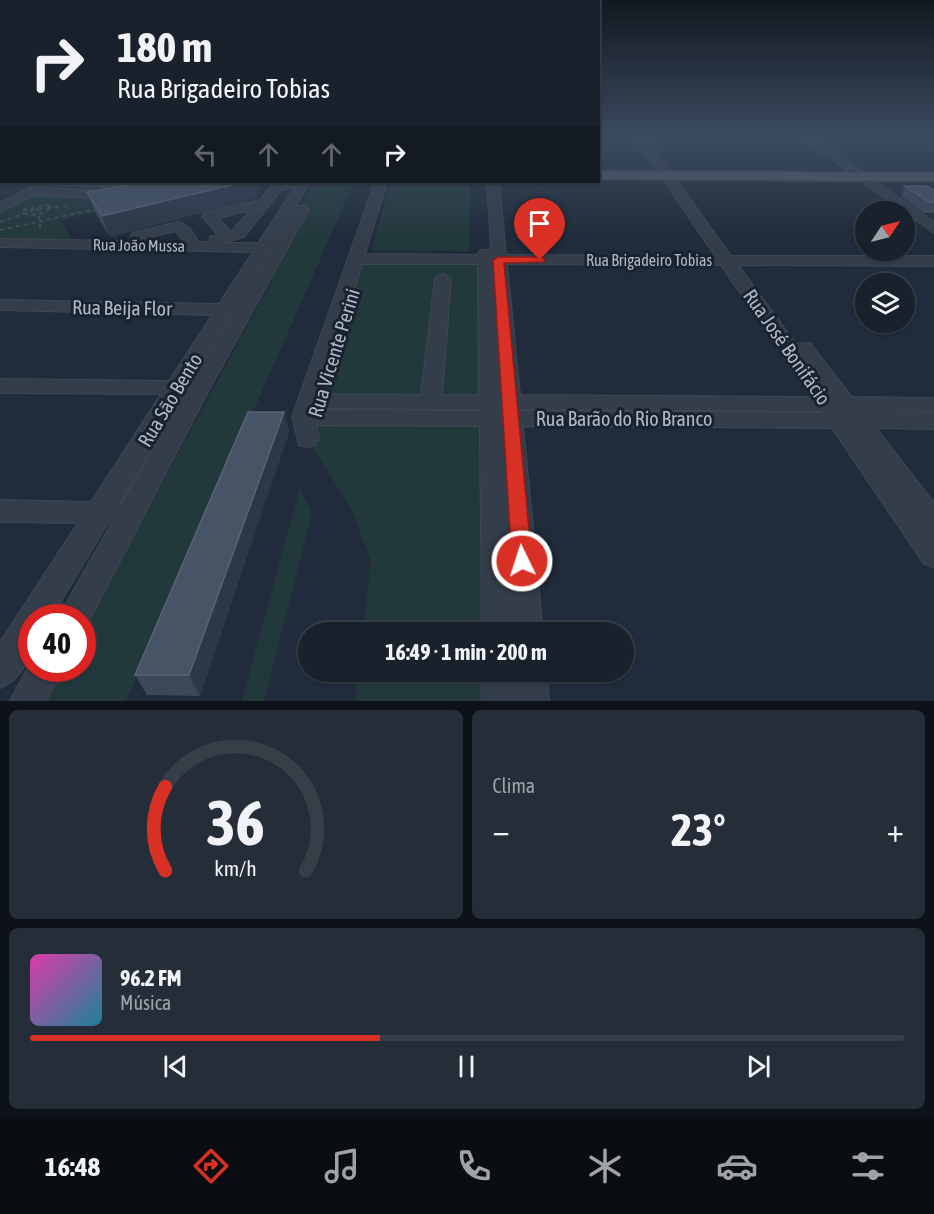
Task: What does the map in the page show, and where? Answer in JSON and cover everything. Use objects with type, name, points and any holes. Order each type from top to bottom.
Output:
[{"type":"main road","points":[[600,174],[934,175]]},
{"type":"street","name":"Rua José Bonifácio","points":[[669,172],[843,412],[934,523]]},
{"type":"street","points":[[847,172],[919,223],[934,239]]},
{"type":"street","points":[[848,172],[883,201]]},
{"type":"street","points":[[0,208],[46,183]]},
{"type":"street","points":[[264,203],[209,216],[223,232],[239,234],[277,188],[295,183]]},
{"type":"street","name":"Rua São Bento","points":[[43,604],[102,512],[188,388],[270,248],[303,183]]},
{"type":"street","name":"Rua São Bento","points":[[270,248],[317,183]]},
{"type":"street","name":"Rua Vicente Perini","points":[[311,409],[381,183]]},
{"type":"street","name":"Rua Vicente Perini","points":[[360,256],[388,183]]},
{"type":"street","points":[[33,190],[130,196]]},
{"type":"street","points":[[489,191],[512,620]]},
{"type":"street","points":[[105,245],[122,238],[178,226],[190,240],[211,241],[223,232]]},
{"type":"street","name":"Rua João Mussa","points":[[0,243],[270,248]]},
{"type":"street","name":"Rua Brigadeiro Tobias","points":[[360,256],[934,255]]},
{"type":"street","name":"Rua Brigadeiro Tobias","points":[[730,257],[934,261]]},
{"type":"street","points":[[431,402],[443,278]]},
{"type":"street","name":"Rua Beija Flor","points":[[0,305],[235,310]]},
{"type":"street","points":[[0,386],[188,388]]},
{"type":"street","name":"Rua São Bento","points":[[82,604],[132,514],[188,388]]},
{"type":"street","name":"Rua Barão do Rio Branco","points":[[311,409],[431,402],[500,410]]},
{"type":"street","name":"Rua Barão do Rio Branco","points":[[311,409],[843,412],[934,405]]},
{"type":"street","name":"Rua José Bonifácio","points":[[843,412],[934,555]]},
{"type":"street","name":"Rua Barão do Rio Branco","points":[[843,412],[934,421]]},
{"type":"street","points":[[0,512],[132,514]]},
{"type":"street","points":[[0,671],[18,643]]},
{"type":"street","points":[[27,701],[38,682]]},
{"type":"street","points":[[498,682],[499,701]]},
{"type":"street","points":[[531,682],[532,701]]},
{"type":"path","points":[[33,190],[43,240],[39,243]]},
{"type":"path","points":[[24,214],[22,213],[26,209],[47,205],[72,193]]},
{"type":"path","points":[[0,222],[24,214],[38,215],[52,207],[47,205]]},
{"type":"path","points":[[0,230],[105,207]]},
{"type":"green space","points":[[313,183],[354,183],[126,701],[44,701],[54,682],[96,682],[96,606],[271,282],[288,226]]},
{"type":"green space","points":[[391,183],[470,183],[469,251],[371,250]]},
{"type":"green space","points":[[34,193],[138,200],[61,221],[72,240],[0,239],[0,212]]},
{"type":"green space","points":[[363,259],[485,260],[490,402],[319,401]]},
{"type":"green space","points":[[314,418],[491,418],[491,622],[364,622],[371,561],[351,508],[307,439]]},
{"type":"green space","points":[[300,488],[312,513],[264,701],[242,701]]},
{"type":"green space","points":[[357,682],[491,682],[491,701],[355,701]]},
{"type":"building","points":[[138,183],[240,183],[102,216],[87,192]]},
{"type":"building","points":[[905,186],[927,186],[934,191],[934,202],[929,202]]},
{"type":"building","points":[[248,412],[284,412],[189,675],[135,675]]},
{"type":"route","points":[[522,561],[498,260],[540,260]]}]
